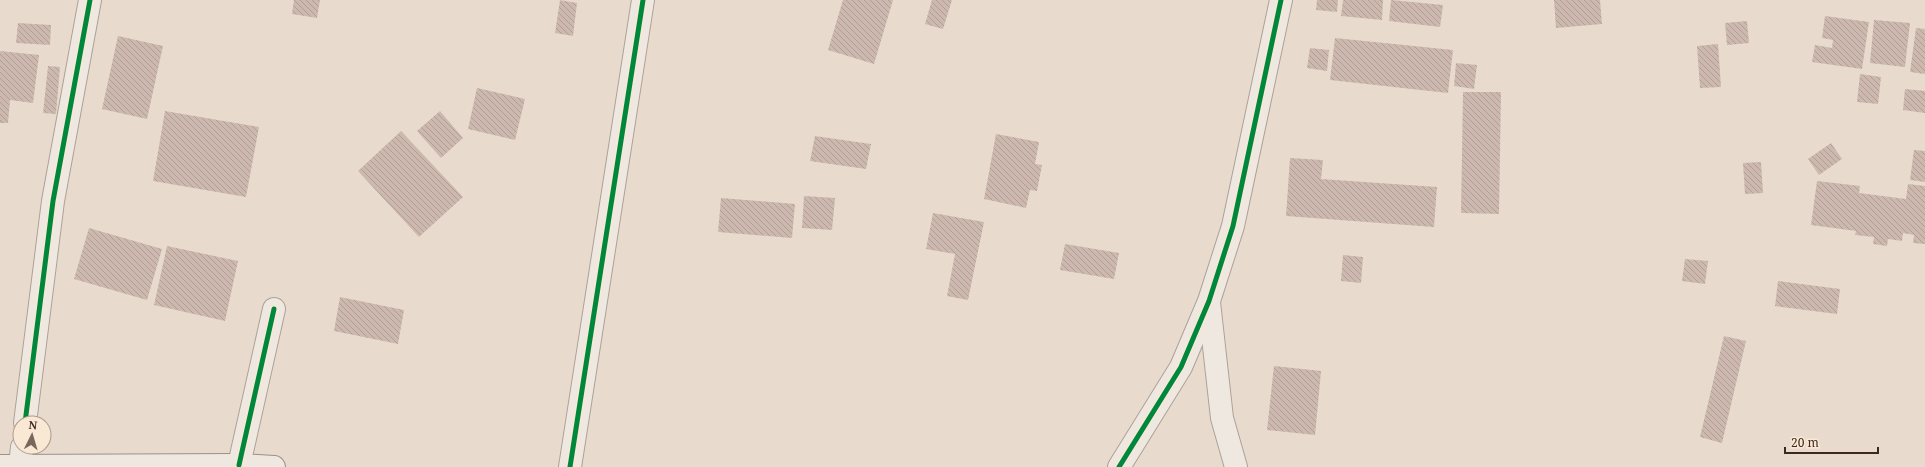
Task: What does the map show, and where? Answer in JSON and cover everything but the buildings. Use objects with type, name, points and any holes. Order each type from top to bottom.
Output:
[{"type":"street","points":[[26,415],[53,201],[90,0]]},
{"type":"street","points":[[570,467],[643,0]]},
{"type":"street","points":[[1119,467],[1181,367],[1209,301],[1233,226],[1281,0]]},
{"type":"street","points":[[1209,301],[1222,418],[1236,467]]},
{"type":"street","points":[[239,465],[274,309]]},
{"type":"street","points":[[14,460],[274,467]]},
{"type":"cycle path","points":[[26,415],[53,201],[90,0]]},
{"type":"cycle path","points":[[570,467],[643,0]]},
{"type":"cycle path","points":[[1119,467],[1181,367],[1209,301],[1233,226],[1281,0]]},
{"type":"cycle path","points":[[239,465],[274,309]]}]
